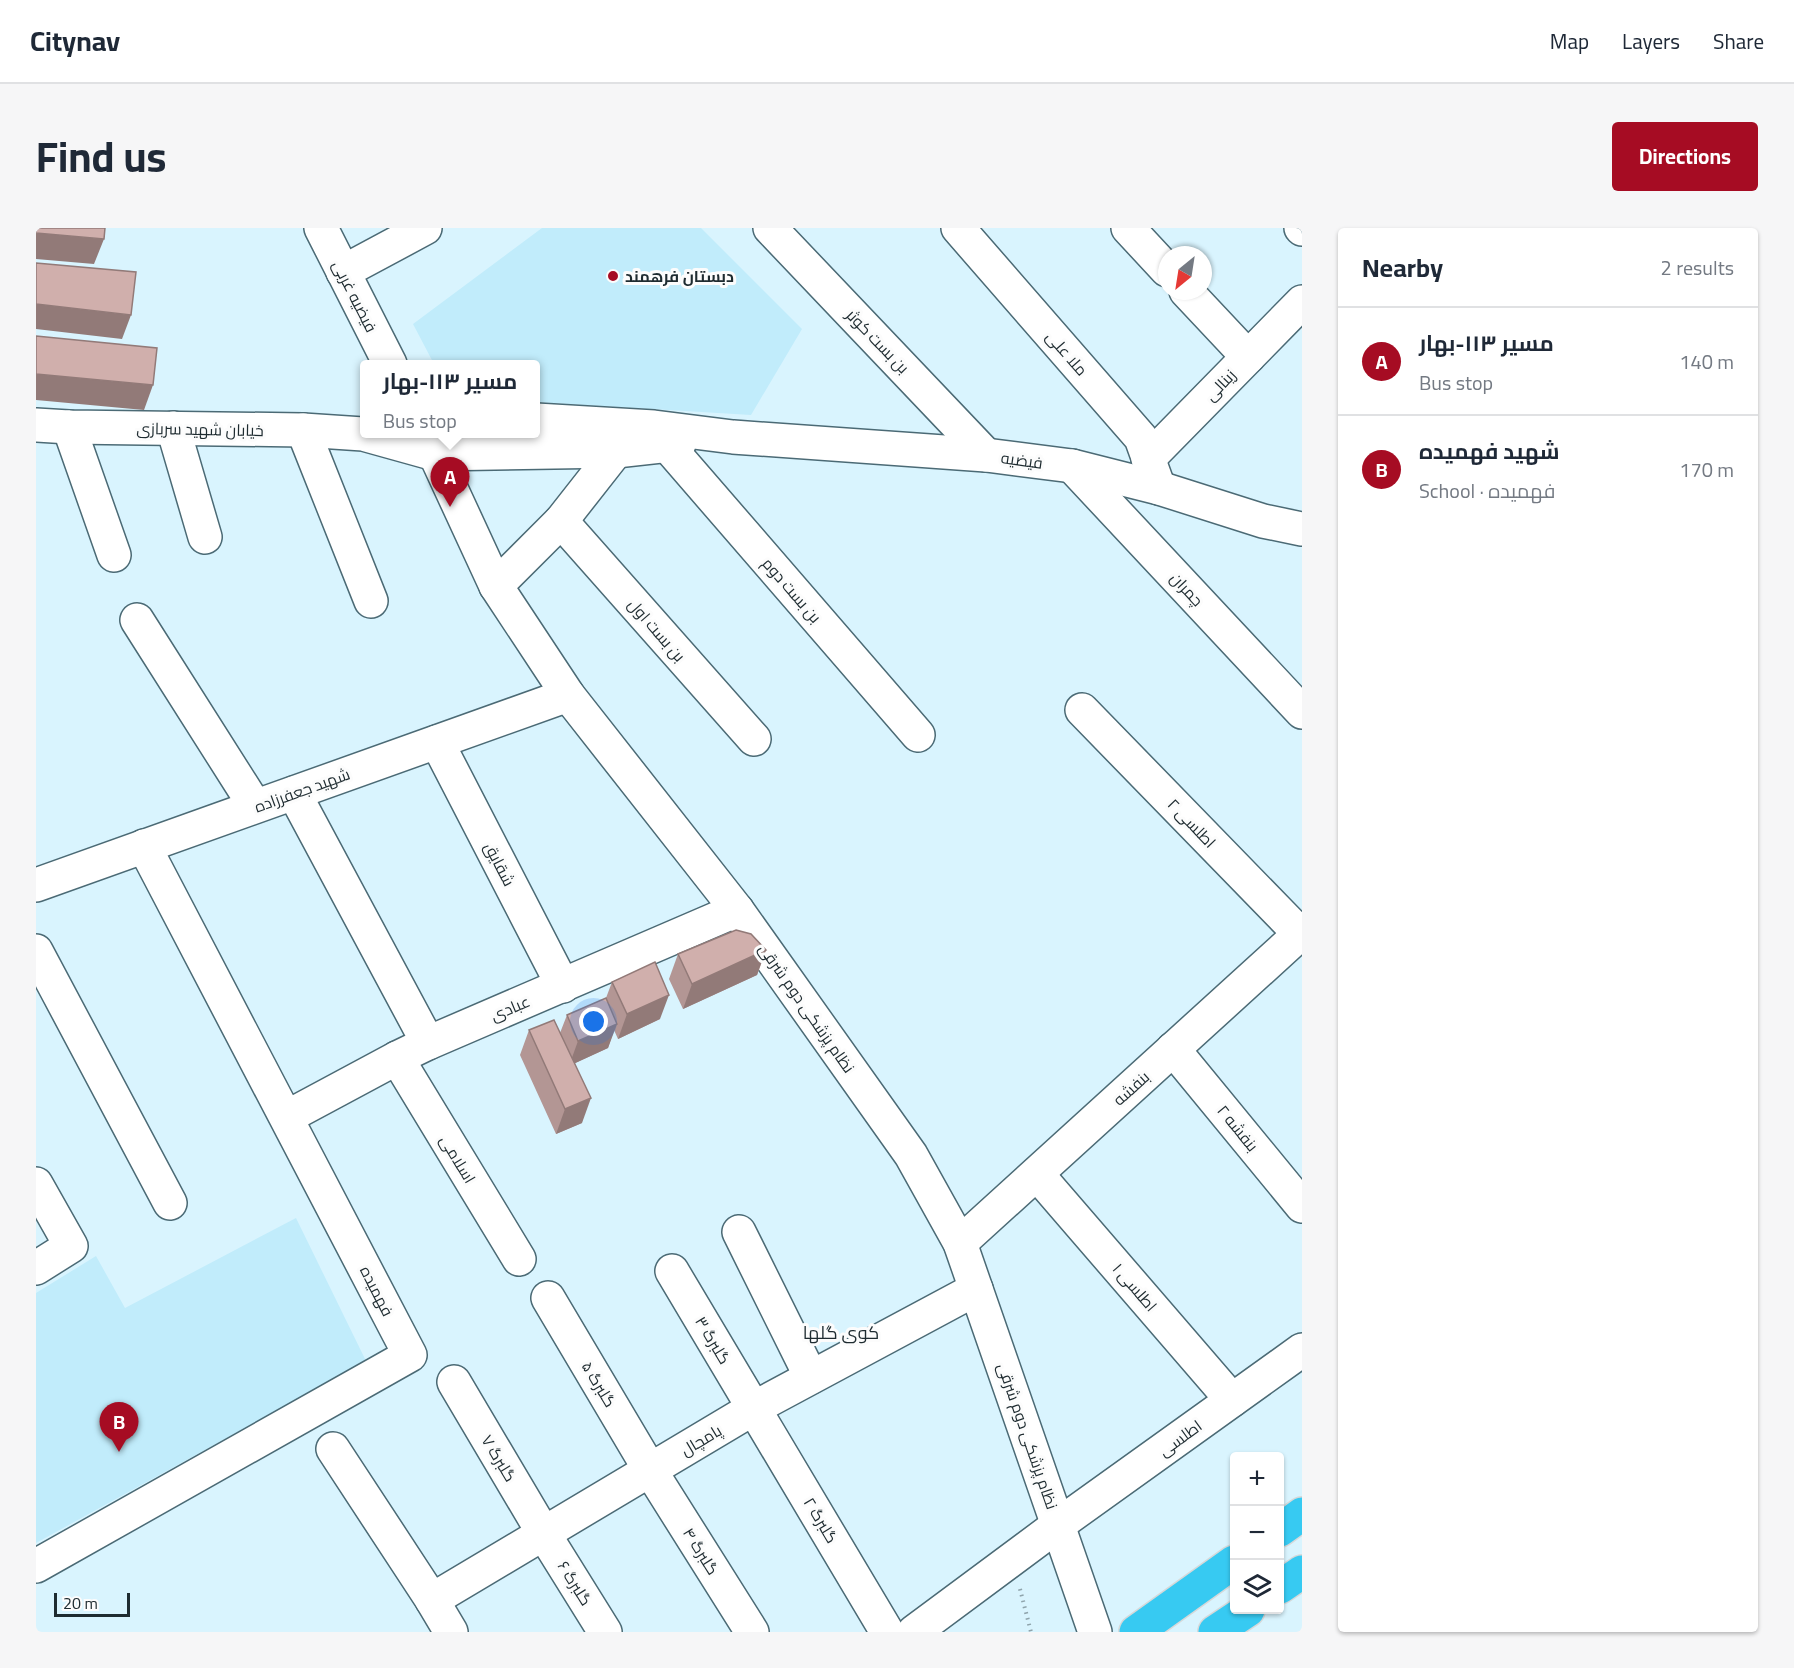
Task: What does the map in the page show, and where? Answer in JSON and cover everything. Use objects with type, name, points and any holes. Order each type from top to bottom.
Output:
[{"type":"highway","points":[[1284,1527],[1302,1514]]},
{"type":"highway","points":[[1136,1632],[1230,1565]]},
{"type":"highway","points":[[1284,1584],[1302,1572]]},
{"type":"highway","points":[[1215,1632],[1242,1614]]},
{"type":"street","name":"فیضیه غربی","points":[[321,228],[388,360]]},
{"type":"street","name":"بن بست کوثر","points":[[770,228],[986,455]]},
{"type":"street","name":"ملا علی","points":[[958,228],[1140,438],[1153,474]]},
{"type":"street","points":[[1128,228],[1158,260]]},
{"type":"street","points":[[343,272],[411,231]]},
{"type":"street","points":[[1194,300],[1248,357]]},
{"type":"street","name":"زینالی","points":[[1153,474],[1248,357],[1299,312]]},
{"type":"street","name":"فیضیه","points":[[540,420],[654,427],[733,437],[986,455],[1153,474],[1263,521],[1302,529]]},
{"type":"street","name":"خیابان شهید سربازی","points":[[36,425],[303,430],[360,434]]},
{"type":"street","points":[[69,427],[114,555]]},
{"type":"street","points":[[173,428],[205,537]]},
{"type":"street","points":[[303,430],[371,601]]},
{"type":"street","name":"فیضیه","points":[[390,438],[430,444],[616,451],[733,437]]},
{"type":"street","name":"نظام پزشکی دوم شرقی","points":[[430,444],[496,586],[568,695],[737,910],[911,1155],[960,1243],[1095,1632]]},
{"type":"street","name":"بن بست دوم","points":[[667,445],[918,735]]},
{"type":"street","points":[[496,586],[561,521],[616,451]]},
{"type":"street","name":"چمران","points":[[1072,466],[1302,712]]},
{"type":"street","name":"بن بست اول","points":[[561,521],[753,739]]},
{"type":"street","points":[[137,620],[255,806]]},
{"type":"street","name":"شهید جعفرزاده","points":[[36,885],[568,695]]},
{"type":"street","name":"اطلسی ۲","points":[[1082,710],[1301,934]]},
{"type":"street","name":"شقایق","points":[[437,742],[562,986]]},
{"type":"street","points":[[294,793],[428,1043]]},
{"type":"street","name":"فهمیده","points":[[36,1566],[410,1356],[144,846]]},
{"type":"street","name":"عبادی","points":[[287,1117],[428,1043],[737,910]]},
{"type":"street","name":"بنفشه","points":[[960,1243],[1301,934]]},
{"type":"street","points":[[36,951],[170,1203]]},
{"type":"street","name":"بنفشه ۲","points":[[1173,1049],[1302,1206]]},
{"type":"street","name":"اسلامی","points":[[397,1058],[519,1259]]},
{"type":"street","name":"اطلسی ۱","points":[[1037,1174],[1232,1400]]},
{"type":"street","points":[[36,1184],[71,1246],[36,1268]]},
{"type":"street","points":[[740,1232],[811,1377]]},
{"type":"street","name":"گلبرگ ۳","points":[[672,1271],[754,1408]]},
{"type":"street","name":"پامچال","points":[[432,1600],[754,1408],[976,1288]]},
{"type":"street","name":"گلبرگ ۵","points":[[548,1298],[650,1470]]},
{"type":"street","name":"اطلسی","points":[[914,1632],[1058,1525],[1302,1350]]},
{"type":"street","name":"گلبرگ ۷","points":[[454,1382],[544,1534]]},
{"type":"street","name":"گلبرگ ۲","points":[[754,1408],[887,1632]]},
{"type":"street","points":[[333,1449],[451,1632]]},
{"type":"street","name":"گلبرگ ۴","points":[[650,1470],[752,1632]]},
{"type":"street","name":"گلبرگ ۶","points":[[544,1534],[605,1632]]},
{"type":"path","points":[[994,1573],[1019,1584],[1031,1632]]},
{"type":"shaded area","name":"دبستان فرهمند","points":[[542,228],[701,228],[802,329],[751,415],[540,402],[540,360],[432,360],[413,324]]},
{"type":"shaded area","points":[[296,1218],[366,1361],[36,1543],[36,1293],[96,1256],[125,1308]]},
{"type":"building","points":[[36,228],[105,228],[104,239],[36,233]]},
{"type":"building","points":[[36,263],[136,272],[131,315],[36,304]]},
{"type":"building","points":[[36,336],[157,348],[153,385],[36,374]]},
{"type":"building","points":[[736,930],[751,934],[766,950],[692,984],[678,954]]},
{"type":"building","points":[[655,962],[669,995],[627,1014],[612,982]]},
{"type":"building","points":[[606,998],[617,1024],[578,1041],[567,1015]]},
{"type":"building","points":[[554,1020],[591,1098],[565,1109],[529,1030]]},
{"type":"place","name":"دبستان فرهمند","points":[[613,276]]},
{"type":"place","name":"مسیر ۱۱۳-بهار","points":[[450,507]]},
{"type":"place","name":"شهید فهمیده","points":[[119,1452]]},
{"type":"district","name":"کوی گلها","points":[[841,1332]]}]
